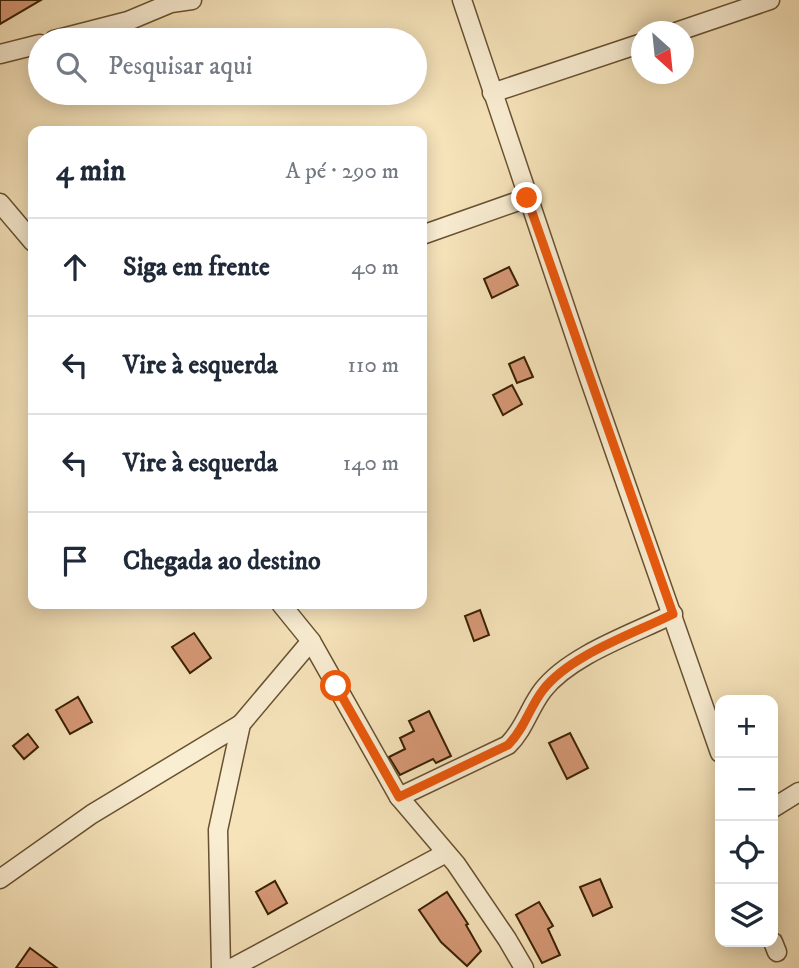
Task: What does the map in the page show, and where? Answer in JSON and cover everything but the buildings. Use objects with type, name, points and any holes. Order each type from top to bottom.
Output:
[{"type":"street","points":[[101,28],[128,21],[171,4],[192,0]]},
{"type":"street","points":[[462,0],[527,198],[715,738]]},
{"type":"street","points":[[694,26],[770,0]]},
{"type":"street","points":[[0,54],[28,47]]},
{"type":"street","points":[[492,93],[631,47]]},
{"type":"street","points":[[427,233],[527,198]]},
{"type":"street","points":[[0,203],[28,236]]},
{"type":"street","points":[[285,609],[311,640],[399,797],[446,853],[507,939],[524,968]]},
{"type":"street","points":[[399,797],[508,745],[520,732],[542,691],[572,664],[673,614]]},
{"type":"street","points":[[0,879],[92,814],[242,724],[311,640]]},
{"type":"street","points":[[221,968],[218,830],[242,724]]},
{"type":"street","points":[[778,805],[799,792]]},
{"type":"street","points":[[232,968],[446,853]]},
{"type":"route","points":[[336,686],[399,797],[508,745],[520,732],[542,691],[572,664],[673,614],[527,198]]}]
